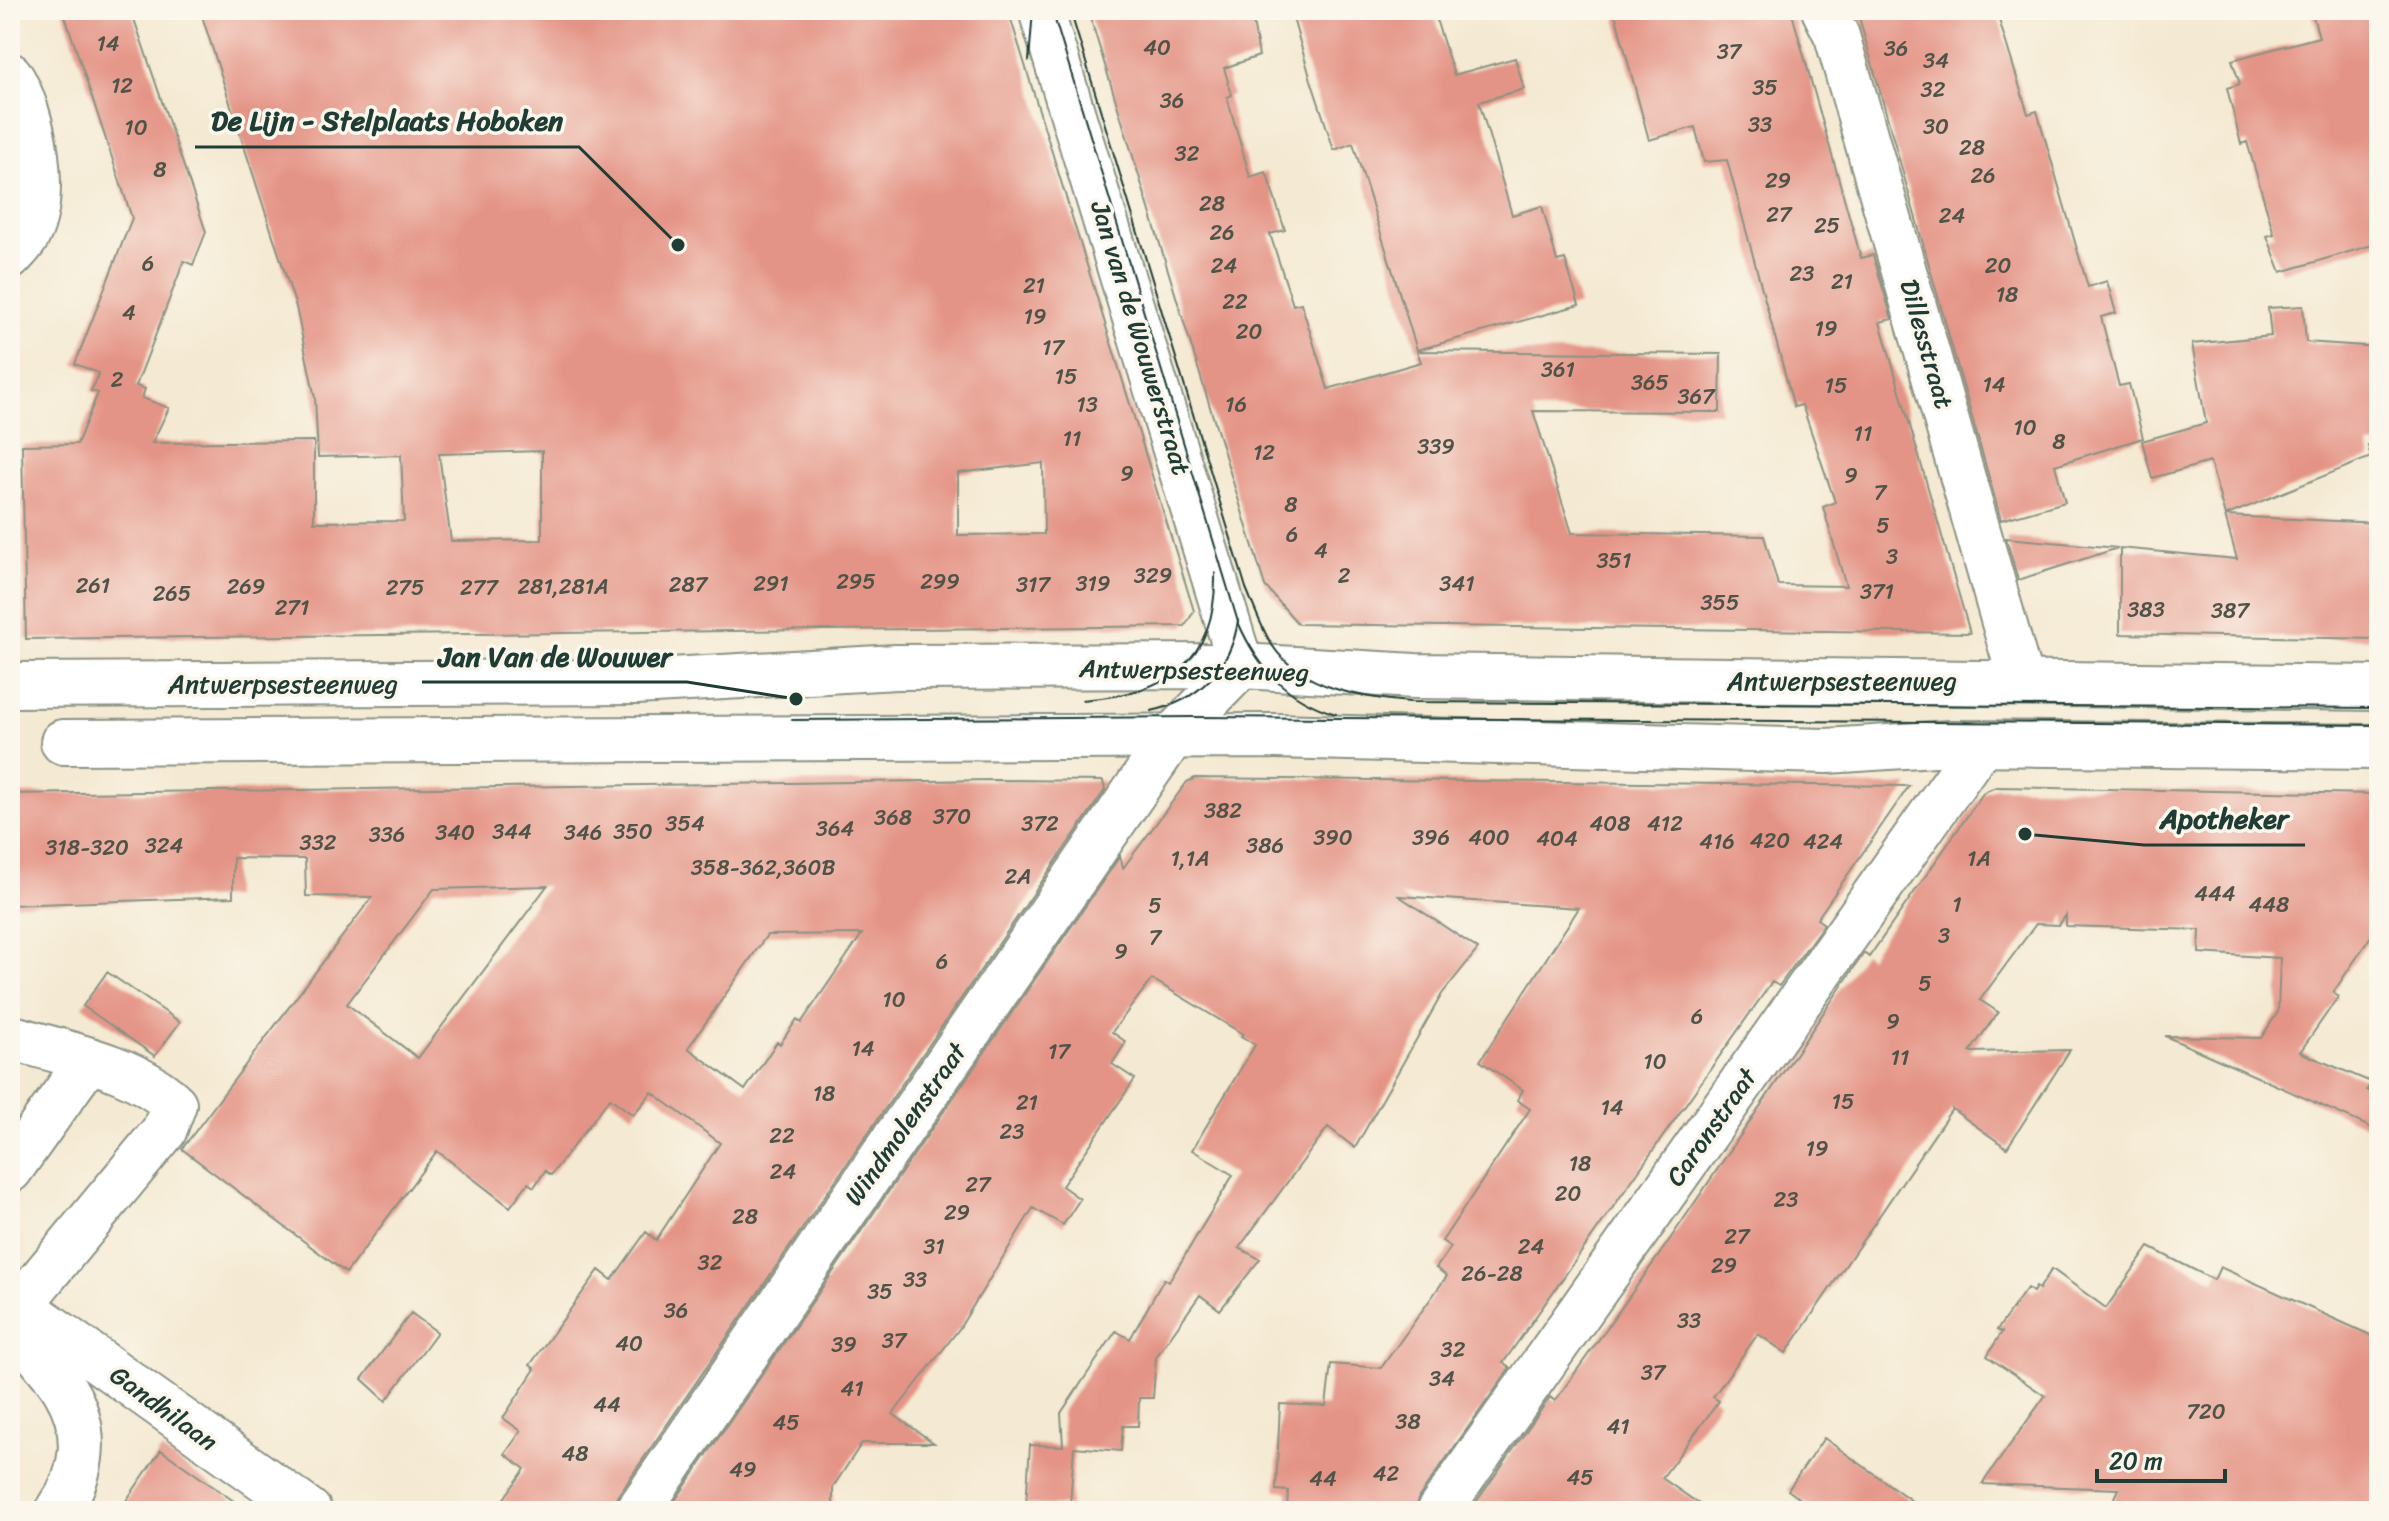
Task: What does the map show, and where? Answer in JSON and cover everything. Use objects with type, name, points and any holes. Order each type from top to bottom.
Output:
[{"type":"street","name":"Jan van de Wouwerstraat","points":[[1041,10],[1241,666]]},
{"type":"street","name":"Dillesstraat","points":[[1824,10],[1837,36],[2021,682]]},
{"type":"street","points":[[10,75],[35,146],[38,175],[36,203],[27,236],[10,257]]},
{"type":"street","name":"Antwerpsesteenweg","points":[[10,685],[636,682],[896,667],[1241,666],[1415,676],[2379,688]]},
{"type":"street","name":"Windmolenstraat","points":[[638,1511],[1172,737],[1241,666]]},
{"type":"street","points":[[63,742],[1275,736],[1827,751],[1982,743],[2379,747]]},
{"type":"street","name":"Caronstraat","points":[[1439,1511],[1982,743]]},
{"type":"street","points":[[10,1037],[88,1061],[157,1088],[174,1104],[164,1131],[15,1305]]},
{"type":"street","points":[[10,1170],[88,1061]]},
{"type":"street","name":"Gandhilaan","points":[[15,1305],[19,1327],[65,1390],[82,1434],[80,1466],[70,1494],[58,1511]]},
{"type":"street","name":"Gandhilaan","points":[[15,1305],[309,1511]]},
{"type":"building","points":[[63,10],[131,10],[206,232],[193,265],[184,261],[136,386],[145,389],[142,398],[169,408],[152,443],[314,441],[314,522],[404,521],[401,455],[318,457],[315,398],[296,307],[200,10],[1008,10],[1194,611],[1185,626],[26,639],[22,445],[77,444],[98,393],[91,391],[99,373],[75,364],[132,218]],"holes":[[[542,451],[542,540],[451,541],[439,454]],[[1043,463],[1044,534],[958,535],[958,473]]]},
{"type":"building","points":[[1088,10],[1251,10],[1259,56],[1224,68],[1232,95],[1227,97],[1250,177],[1266,172],[1285,230],[1270,234],[1293,305],[1301,303],[1328,389],[1421,362],[1417,351],[1721,354],[1720,412],[1533,411],[1572,533],[1764,536],[1778,585],[1846,586],[1823,507],[1835,502],[1802,405],[1794,407],[1727,160],[1704,162],[1695,127],[1649,140],[1614,10],[1791,10],[1861,258],[1873,255],[1892,319],[1880,322],[1970,633],[1298,624],[1265,586]]},
{"type":"building","points":[[1310,10],[1433,10],[1454,75],[1515,58],[1524,89],[1479,102],[1512,215],[1542,206],[1557,261],[1565,259],[1579,305],[1417,350],[1353,143],[1334,150],[1311,80],[1292,15]]},
{"type":"building","points":[[1857,10],[1996,10],[2028,114],[2037,111],[2088,287],[2107,281],[2116,313],[2101,317],[2119,386],[2129,384],[2143,438],[2055,465],[2065,502],[2001,520]]},
{"type":"building","points":[[2311,10],[2379,10],[2379,243],[2281,272],[2267,236],[2274,234],[2247,142],[2241,144],[2227,88],[2240,84],[2232,60],[2319,37]]},
{"type":"building","points":[[2303,306],[2306,342],[2379,347],[2379,445],[2368,446],[2371,457],[2225,516],[2210,462],[2152,478],[2142,441],[2206,423],[2192,344],[2271,336],[2268,308]]},
{"type":"building","points":[[2225,516],[2379,523],[2379,639],[2120,634],[2120,548],[2237,559]]},
{"type":"building","points":[[2006,538],[2118,548],[2018,580]]},
{"type":"building","points":[[1195,778],[1909,786],[1817,919],[1824,924],[1779,986],[1772,982],[1503,1363],[1510,1368],[1419,1497],[1414,1511],[1287,1511],[1288,1491],[1276,1490],[1280,1404],[1326,1406],[1331,1364],[1381,1368],[1447,1276],[1436,1268],[1451,1247],[1442,1241],[1530,1109],[1517,1100],[1523,1090],[1480,1061],[1579,908],[1399,896],[1478,949],[1442,994],[1355,1148],[1328,1127],[1239,1248],[1260,1259],[1220,1310],[1200,1295],[1156,1357],[1153,1398],[1139,1398],[1138,1426],[1123,1426],[1121,1451],[1074,1447],[1070,1506],[1026,1505],[1030,1445],[1063,1446],[1061,1413],[1116,1331],[1130,1339],[1164,1279],[1169,1282],[1233,1175],[1192,1150],[1255,1045],[1241,1036],[1243,1034],[1152,979],[1112,1032],[1126,1042],[1112,1064],[1135,1079],[1062,1186],[1080,1199],[1063,1225],[1033,1208],[959,1329],[893,1414],[934,1443],[862,1443],[833,1487],[833,1505],[821,1505],[817,1511],[668,1511],[1120,856],[1123,868],[1187,782]]},
{"type":"building","points":[[994,780],[1103,781],[1105,790],[617,1497],[613,1511],[495,1511],[525,1469],[505,1454],[521,1431],[503,1418],[535,1369],[530,1365],[599,1270],[612,1280],[646,1232],[656,1240],[720,1143],[652,1092],[633,1115],[610,1098],[551,1175],[545,1171],[534,1187],[528,1183],[510,1207],[437,1151],[346,1273],[182,1149],[372,897],[306,896],[305,859],[233,858],[233,897],[10,905],[10,794]],"holes":[[[547,886],[418,1058],[347,1004],[434,889]],[[862,934],[801,1023],[797,1019],[780,1044],[777,1042],[745,1090],[688,1048],[767,935]]]},
{"type":"building","points":[[1996,787],[2379,794],[2379,924],[2333,993],[2338,997],[2300,1052],[2371,1082],[2367,1090],[2379,1095],[2379,1131],[2165,1036],[2261,1038],[2278,1012],[2280,958],[2199,953],[2200,930],[2066,926],[2066,915],[2059,925],[2036,924],[1980,1000],[1998,1012],[1970,1052],[2070,1050],[2007,1148],[1952,1109],[1786,1353],[1758,1334],[1713,1397],[1719,1401],[1662,1478],[1709,1511],[1470,1511],[1550,1397],[1555,1401],[1666,1245],[1864,953],[1869,957],[1984,792]]},
{"type":"building","points":[[107,972],[180,1022],[155,1056],[83,1006]]},
{"type":"building","points":[[2149,1247],[2214,1280],[2220,1267],[2379,1339],[2379,1511],[2109,1511],[2119,1489],[1982,1484],[2045,1396],[1987,1356],[2002,1332],[1997,1330],[2027,1288],[2033,1292],[2036,1287],[2039,1289],[2052,1269],[2106,1308]]},
{"type":"building","points":[[411,1313],[437,1332],[386,1401],[362,1379]]},
{"type":"building","points":[[1824,1438],[1926,1511],[1816,1511],[1788,1490]]},
{"type":"building","points":[[161,1450],[248,1511],[119,1511]]},
{"type":"tram line","points":[[1029,61],[1033,10]]},
{"type":"tram line","points":[[1052,10],[1238,622],[1255,654],[1276,680],[1302,700],[1336,714]]},
{"type":"tram line","points":[[1070,10],[1246,588],[1272,645],[1299,672],[1354,694],[1411,702],[2379,708]]},
{"type":"tram line","points":[[1082,700],[1138,690],[1162,681],[1181,668],[1196,651],[1207,630],[1215,573]]},
{"type":"tram line","points":[[1151,711],[1183,700],[1210,680],[1228,653],[1238,620]]},
{"type":"tram line","points":[[792,720],[1191,717],[2379,725]]},
{"type":"place","name":"De Lijn - Stelplaats Hoboken","points":[[678,245]]},
{"type":"place","name":"Jan Van de Wouwer","points":[[796,699]]},
{"type":"place","name":"Apotheker","points":[[2025,834]]}]
